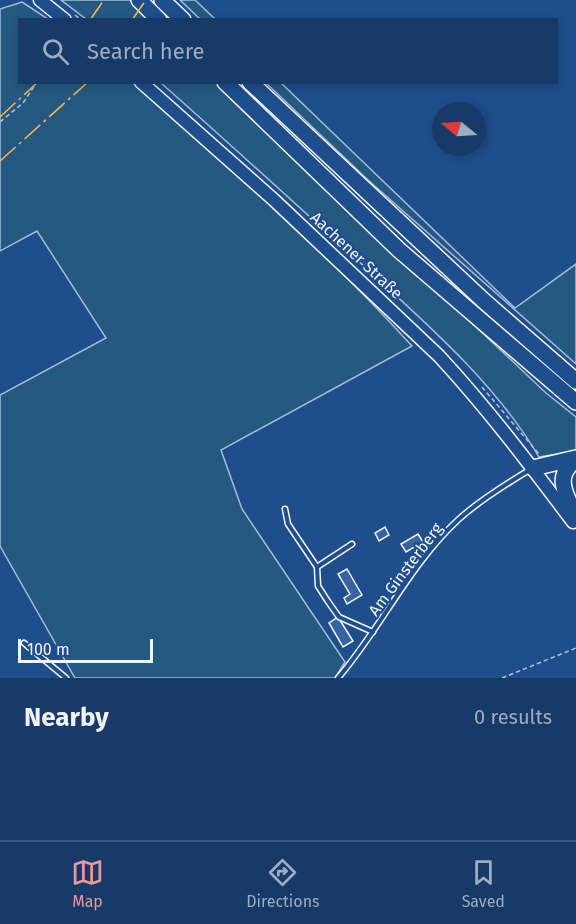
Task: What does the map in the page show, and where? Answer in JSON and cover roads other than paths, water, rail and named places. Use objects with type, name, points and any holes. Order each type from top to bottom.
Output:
[{"type":"highway","points":[[139,0],[157,18]]},
{"type":"highway","points":[[162,0],[181,18]]},
{"type":"highway","points":[[227,84],[399,250],[576,402]]},
{"type":"highway","points":[[252,84],[484,301],[576,381]]},
{"type":"highway","points":[[533,468],[576,459]]},
{"type":"highway","points":[[576,459],[567,467],[562,482],[576,519]]},
{"type":"main road","points":[[40,0],[62,18]]},
{"type":"main road","name":"Aachener Straße","points":[[143,84],[274,200],[439,356],[533,468],[576,526]]},
{"type":"lane","name":"Am Ginsterberg","points":[[338,678],[416,570],[458,520],[533,468]]},
{"type":"lane","points":[[285,509],[288,524],[317,567],[318,586],[339,617],[373,632]]},
{"type":"lane","points":[[317,567],[352,544]]},
{"type":"lane","points":[[24,643],[66,678]]}]
